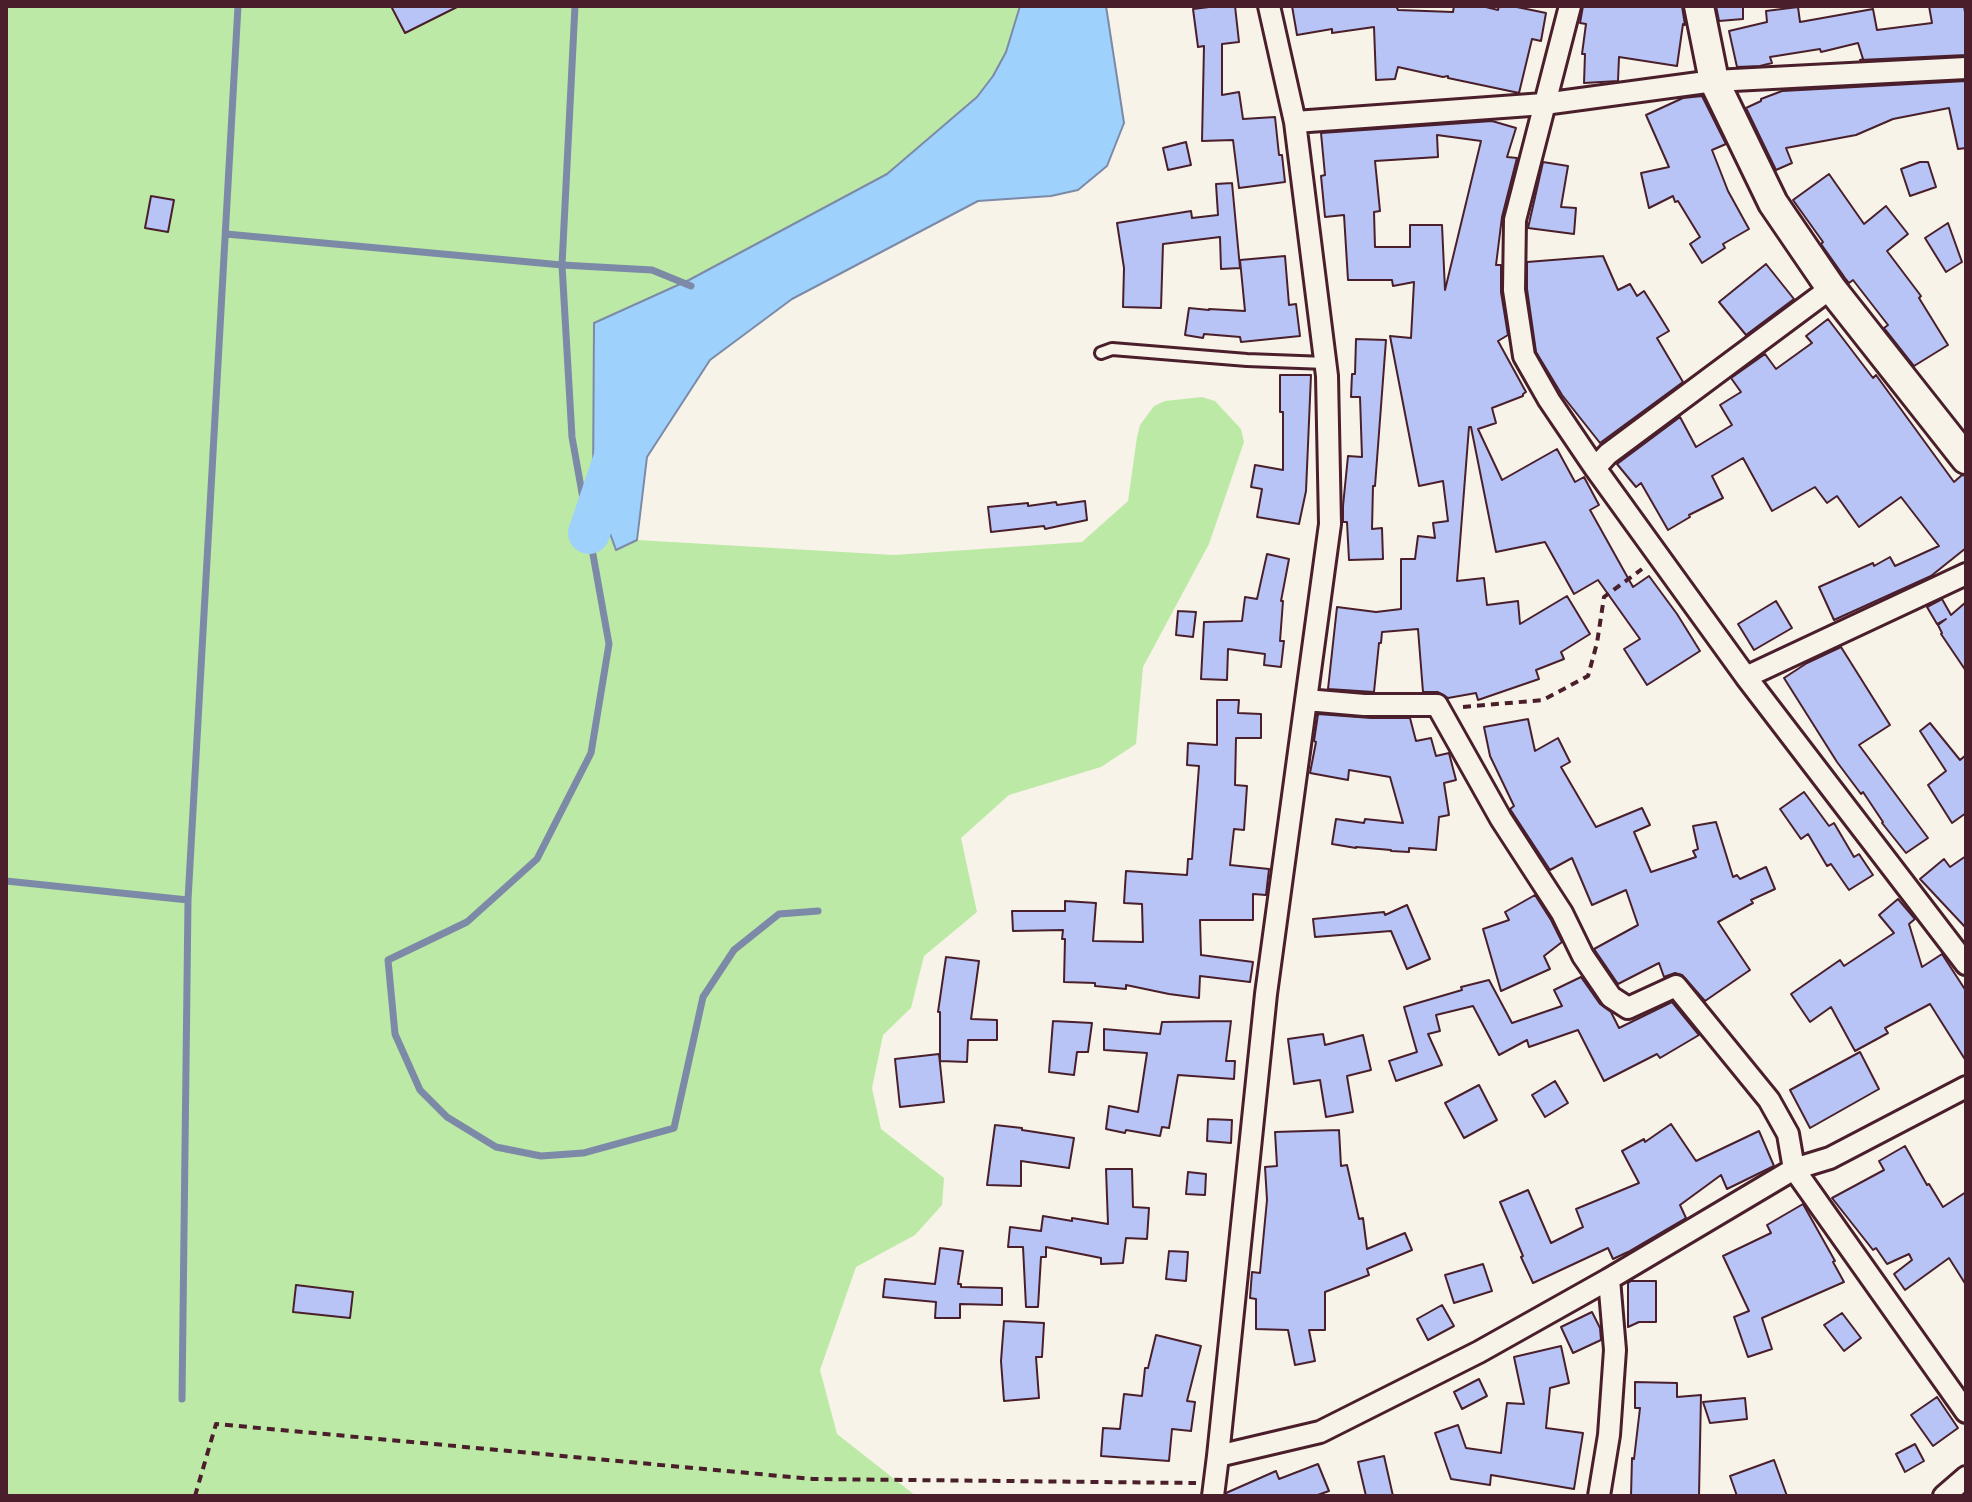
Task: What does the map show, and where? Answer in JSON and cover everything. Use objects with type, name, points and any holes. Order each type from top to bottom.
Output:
[{"type":"street","points":[[1214,1490],[1266,994],[1330,524],[1326,363],[1295,122],[1269,6]]},
{"type":"street","points":[[1570,6],[1515,220],[1514,290],[1524,356],[1549,400],[1595,468],[1746,677],[1966,964]]},
{"type":"street","points":[[1699,6],[1714,81],[1773,203],[1831,288],[1966,459]]},
{"type":"street","points":[[1295,122],[1544,104],[1714,81],[1966,68]]},
{"type":"street","points":[[1595,468],[1608,454],[1831,288]]},
{"type":"street","points":[[1746,677],[1966,574]]},
{"type":"street","points":[[1306,700],[1364,705],[1437,705],[1501,819],[1562,913],[1583,956],[1611,997],[1628,1008],[1676,986],[1769,1100],[1788,1134],[1794,1169],[1966,1412]]},
{"type":"street","points":[[1218,1456],[1320,1432],[1479,1352],[1794,1169],[1830,1158],[1966,1087]]},
{"type":"street","points":[[1599,1496],[1609,1435],[1615,1350],[1609,1279]]},
{"type":"street","points":[[1944,1496],[1966,1477]]},
{"type":"lane","points":[[1101,353],[1112,349],[1326,363]]},
{"type":"path","points":[[1437,705],[1470,707],[1543,700],[1588,676],[1604,597],[1659,556]]},
{"type":"path","points":[[195,1496],[216,1424],[813,1479],[1214,1490]]},
{"type":"green space","points":[[6,6],[1020,6],[1006,52],[977,97],[887,174],[689,280],[594,324],[616,550],[637,540],[894,555],[1082,542],[1128,501],[1140,425],[1154,406],[1165,401],[1202,397],[1215,401],[1241,429],[1244,442],[1209,544],[1143,667],[1136,744],[1101,767],[1009,795],[961,838],[977,912],[924,956],[911,1008],[883,1035],[872,1088],[881,1129],[944,1178],[942,1205],[915,1235],[856,1267],[820,1370],[837,1434],[916,1496],[6,1496]]},
{"type":"water","points":[[1020,6],[1106,6],[1124,123],[1107,166],[1078,190],[1051,196],[978,201],[792,299],[710,360],[647,457],[637,540],[616,550],[593,486],[594,323],[689,280],[887,174],[977,97],[1006,52]]},
{"type":"building","points":[[391,6],[459,6],[405,33]]},
{"type":"building","points":[[1235,6],[1239,42],[1222,44],[1222,95],[1239,92],[1243,119],[1275,117],[1285,182],[1239,188],[1233,140],[1202,141],[1204,46],[1198,47],[1193,9]]},
{"type":"building","points":[[1292,6],[1396,6],[1398,10],[1453,12],[1454,6],[1482,6],[1498,10],[1499,6],[1512,6],[1546,13],[1541,41],[1532,39],[1519,93],[1398,67],[1395,79],[1376,80],[1374,27],[1297,35]]},
{"type":"building","points":[[1583,6],[1682,6],[1685,25],[1677,66],[1619,57],[1618,81],[1584,83],[1585,54],[1582,54],[1586,24],[1580,23]]},
{"type":"building","points":[[1716,6],[1743,6],[1743,19],[1719,21]]},
{"type":"building","points":[[1929,6],[1964,6],[1966,55],[1860,60],[1863,59],[1858,43],[1821,52],[1820,49],[1770,57],[1772,63],[1760,66],[1737,67],[1729,31],[1767,22],[1766,11],[1798,7],[1800,22],[1873,9],[1877,30],[1932,23]]},
{"type":"building","points":[[1966,81],[1966,148],[1958,149],[1949,108],[1893,119],[1856,135],[1786,148],[1792,163],[1776,170],[1746,108],[1782,91]]},
{"type":"building","points":[[1702,96],[1726,144],[1712,150],[1728,191],[1749,229],[1723,244],[1725,248],[1702,263],[1690,244],[1700,237],[1678,201],[1675,202],[1673,196],[1649,208],[1641,173],[1669,167],[1646,115],[1683,98]]},
{"type":"building","points":[[1492,121],[1516,128],[1507,157],[1517,158],[1502,217],[1496,265],[1501,265],[1501,292],[1508,335],[1498,341],[1526,392],[1492,408],[1496,423],[1478,429],[1502,480],[1557,449],[1575,482],[1584,477],[1599,505],[1590,510],[1633,587],[1649,576],[1700,651],[1647,685],[1624,649],[1640,639],[1598,580],[1574,594],[1545,542],[1496,552],[1469,427],[1457,581],[1484,578],[1487,605],[1518,601],[1520,624],[1567,596],[1590,634],[1561,652],[1564,659],[1536,670],[1539,679],[1478,700],[1476,693],[1448,698],[1438,692],[1423,692],[1418,629],[1382,632],[1374,692],[1328,689],[1337,607],[1376,612],[1401,609],[1401,559],[1415,559],[1418,536],[1435,538],[1433,523],[1448,521],[1443,481],[1419,486],[1390,336],[1411,338],[1414,282],[1393,286],[1392,280],[1348,280],[1344,215],[1325,217],[1321,133]],"holes":[[[1437,135],[1481,141],[1445,290],[1442,225],[1410,225],[1410,247],[1375,247],[1374,212],[1380,211],[1375,161],[1438,157]]]},
{"type":"building","points":[[1186,142],[1191,165],[1168,170],[1163,148]]},
{"type":"building","points":[[1543,162],[1568,166],[1561,207],[1576,208],[1574,234],[1528,228]]},
{"type":"building","points":[[1928,162],[1936,187],[1910,196],[1901,169]]},
{"type":"building","points":[[1829,174],[1864,224],[1886,206],[1908,234],[1887,251],[1921,296],[1919,298],[1948,345],[1914,366],[1884,328],[1888,325],[1853,280],[1849,283],[1845,278],[1793,200]]},
{"type":"building","points":[[1232,183],[1240,268],[1221,269],[1220,237],[1163,244],[1161,308],[1123,307],[1124,268],[1117,223],[1191,211],[1192,218],[1218,215],[1216,184]]},
{"type":"building","points":[[151,196],[174,200],[168,232],[145,228]]},
{"type":"building","points":[[1948,223],[1962,262],[1946,272],[1925,238]]},
{"type":"building","points":[[1285,256],[1289,305],[1296,304],[1300,336],[1241,342],[1240,337],[1185,335],[1189,308],[1245,311],[1240,260]]},
{"type":"building","points":[[1603,256],[1618,290],[1630,284],[1637,296],[1644,291],[1669,331],[1657,338],[1683,382],[1600,443],[1562,395],[1536,352],[1527,289],[1527,262]]},
{"type":"building","points":[[1766,264],[1794,299],[1746,335],[1719,302]]},
{"type":"building","points":[[1828,319],[1873,378],[1876,375],[1954,482],[1962,475],[1966,476],[1966,548],[1931,576],[1834,620],[1819,587],[1890,557],[1895,566],[1939,546],[1901,497],[1859,527],[1837,496],[1827,503],[1815,487],[1772,511],[1743,458],[1712,476],[1723,498],[1689,515],[1668,530],[1641,483],[1636,487],[1617,464],[1680,417],[1696,447],[1732,425],[1720,405],[1741,392],[1731,378],[1765,354],[1776,369],[1812,343],[1806,336]]},
{"type":"building","points":[[1356,339],[1386,340],[1372,529],[1382,528],[1383,559],[1349,560],[1347,522],[1343,522],[1348,456],[1362,457],[1360,397],[1351,397]]},
{"type":"building","points":[[1280,375],[1311,375],[1306,491],[1299,524],[1257,517],[1262,489],[1251,487],[1255,465],[1283,470]]},
{"type":"building","points":[[1085,501],[1087,520],[1045,529],[1044,526],[991,532],[988,507]]},
{"type":"building","points":[[1267,554],[1289,559],[1281,601],[1280,641],[1284,641],[1281,667],[1264,665],[1265,654],[1228,649],[1227,680],[1201,679],[1204,622],[1242,621],[1245,597],[1257,599]]},
{"type":"building","points":[[1942,599],[1951,615],[1966,602],[1966,671],[1941,634],[1938,625],[1946,619],[1937,624],[1927,607]]},
{"type":"building","points":[[1776,601],[1792,628],[1754,650],[1738,624]]},
{"type":"building","points":[[1178,611],[1196,612],[1193,637],[1176,635]]},
{"type":"building","points":[[1841,647],[1890,725],[1859,745],[1928,838],[1906,853],[1863,792],[1861,794],[1837,762],[1784,678]]},
{"type":"building","points":[[1217,700],[1239,700],[1238,713],[1261,714],[1261,738],[1236,738],[1235,785],[1247,786],[1244,830],[1234,829],[1230,865],[1269,869],[1266,895],[1253,894],[1253,920],[1200,920],[1201,955],[1253,962],[1250,982],[1200,976],[1199,998],[1126,985],[1126,989],[1095,986],[1095,983],[1064,982],[1063,930],[1013,931],[1012,911],[1065,911],[1065,901],[1096,903],[1093,941],[1143,942],[1142,904],[1124,903],[1126,871],[1187,875],[1188,859],[1192,859],[1199,766],[1187,765],[1188,743],[1217,745]]},
{"type":"building","points":[[1318,714],[1410,718],[1416,741],[1431,738],[1436,756],[1449,753],[1456,780],[1444,783],[1449,815],[1439,817],[1436,850],[1409,848],[1409,852],[1391,851],[1332,844],[1336,819],[1403,823],[1390,777],[1349,770],[1348,780],[1310,773]]},
{"type":"building","points":[[1528,719],[1535,751],[1558,738],[1570,762],[1561,767],[1596,827],[1642,808],[1650,825],[1634,832],[1651,872],[1696,857],[1693,851],[1698,849],[1693,826],[1716,822],[1733,877],[1737,875],[1740,879],[1766,867],[1775,889],[1751,900],[1753,903],[1718,922],[1750,970],[1705,1001],[1682,975],[1675,973],[1664,977],[1659,963],[1618,984],[1594,949],[1638,925],[1626,890],[1592,905],[1572,858],[1550,870],[1510,809],[1514,806],[1490,756],[1484,727]]},
{"type":"building","points":[[1930,723],[1960,760],[1966,755],[1966,813],[1952,823],[1928,785],[1946,771],[1920,731]]},
{"type":"building","points":[[1804,792],[1829,826],[1834,823],[1854,857],[1859,854],[1873,875],[1849,890],[1831,864],[1827,866],[1808,834],[1801,839],[1780,809]]},
{"type":"building","points":[[1966,856],[1966,928],[1920,879],[1944,859],[1950,867]]},
{"type":"building","points":[[1535,895],[1562,942],[1544,956],[1550,969],[1501,991],[1483,929],[1509,920],[1505,912]]},
{"type":"building","points":[[1898,899],[1915,919],[1909,924],[1922,967],[1942,954],[1966,991],[1966,1061],[1930,1004],[1885,1028],[1888,1033],[1855,1051],[1831,1007],[1810,1022],[1791,994],[1840,960],[1844,966],[1894,933],[1879,915]]},
{"type":"building","points":[[1407,905],[1430,959],[1407,969],[1391,931],[1315,937],[1313,919],[1384,912],[1385,915]]},
{"type":"building","points":[[946,957],[979,961],[971,1019],[997,1020],[997,1040],[968,1040],[967,1062],[940,1061],[938,1012]]},
{"type":"building","points":[[1581,977],[1600,1004],[1611,1012],[1619,1028],[1672,1002],[1699,1035],[1660,1058],[1657,1054],[1604,1081],[1578,1030],[1529,1047],[1527,1040],[1499,1055],[1473,1006],[1436,1015],[1440,1031],[1428,1034],[1442,1065],[1396,1081],[1389,1061],[1417,1052],[1404,1007],[1489,980],[1512,1023],[1562,1006],[1554,990]]},
{"type":"building","points":[[1053,1021],[1092,1023],[1088,1052],[1077,1052],[1074,1075],[1049,1072]]},
{"type":"building","points":[[1231,1021],[1226,1061],[1235,1061],[1234,1079],[1178,1075],[1169,1128],[1162,1127],[1160,1136],[1106,1129],[1109,1106],[1138,1112],[1147,1053],[1104,1050],[1104,1029],[1160,1034],[1162,1022]]},
{"type":"building","points":[[1323,1034],[1325,1045],[1363,1035],[1371,1070],[1347,1076],[1353,1112],[1326,1117],[1320,1080],[1294,1084],[1288,1039]]},
{"type":"building","points":[[1860,1052],[1879,1089],[1810,1128],[1790,1090]]},
{"type":"building","points":[[939,1054],[944,1102],[900,1107],[895,1059]]},
{"type":"building","points":[[1555,1081],[1568,1103],[1545,1117],[1532,1095]]},
{"type":"building","points":[[1479,1085],[1497,1120],[1464,1138],[1445,1103]]},
{"type":"building","points":[[1208,1119],[1232,1120],[1231,1143],[1207,1141]]},
{"type":"building","points":[[1671,1124],[1696,1161],[1759,1131],[1774,1166],[1727,1189],[1721,1175],[1680,1205],[1686,1218],[1628,1252],[1613,1259],[1608,1248],[1533,1283],[1500,1202],[1528,1190],[1551,1243],[1583,1227],[1576,1209],[1639,1183],[1622,1151],[1644,1139],[1645,1142]]},
{"type":"building","points":[[995,1125],[1074,1138],[1069,1168],[1021,1161],[1021,1186],[987,1185]]},
{"type":"building","points":[[1339,1130],[1341,1166],[1347,1165],[1359,1219],[1363,1218],[1367,1249],[1405,1233],[1412,1250],[1367,1269],[1369,1275],[1325,1292],[1325,1330],[1309,1330],[1315,1361],[1295,1365],[1288,1330],[1256,1329],[1256,1299],[1250,1298],[1252,1272],[1260,1273],[1267,1200],[1265,1167],[1277,1166],[1275,1132]]},
{"type":"building","points":[[1905,1146],[1943,1207],[1966,1192],[1966,1285],[1949,1258],[1905,1290],[1894,1274],[1912,1260],[1909,1254],[1887,1264],[1832,1198],[1884,1170],[1879,1161]]},
{"type":"building","points":[[1106,1169],[1132,1169],[1133,1207],[1149,1208],[1147,1239],[1126,1238],[1123,1263],[1101,1264],[1101,1258],[1046,1247],[1046,1257],[1041,1257],[1038,1307],[1026,1307],[1023,1247],[1008,1247],[1010,1227],[1041,1231],[1043,1216],[1108,1224]]},
{"type":"building","points":[[1188,1172],[1206,1174],[1205,1195],[1186,1194]]},
{"type":"building","points":[[1803,1204],[1844,1282],[1762,1318],[1772,1349],[1748,1357],[1734,1317],[1749,1311],[1723,1256],[1771,1233],[1767,1225]]},
{"type":"building","points":[[940,1248],[963,1251],[958,1284],[961,1287],[1002,1288],[1002,1305],[960,1304],[960,1318],[935,1318],[936,1302],[883,1297],[885,1279],[935,1284]]},
{"type":"building","points":[[1169,1251],[1188,1252],[1186,1281],[1166,1279]]},
{"type":"building","points":[[1483,1264],[1492,1291],[1454,1303],[1445,1275]]},
{"type":"building","points":[[1656,1281],[1656,1322],[1639,1322],[1628,1327],[1628,1283]]},
{"type":"building","points":[[296,1285],[353,1292],[350,1318],[293,1312]]},
{"type":"building","points":[[1442,1305],[1454,1326],[1428,1340],[1417,1319]]},
{"type":"building","points":[[1592,1312],[1600,1328],[1601,1340],[1573,1353],[1561,1327]]},
{"type":"building","points":[[1842,1313],[1861,1338],[1844,1351],[1824,1325]]},
{"type":"building","points":[[1004,1321],[1044,1323],[1042,1357],[1036,1357],[1039,1398],[1004,1401],[1001,1361]]},
{"type":"building","points":[[1156,1335],[1201,1346],[1187,1401],[1195,1402],[1191,1431],[1172,1429],[1169,1461],[1101,1456],[1103,1428],[1120,1429],[1124,1394],[1142,1396],[1145,1368],[1148,1368]]},
{"type":"building","points":[[1561,1346],[1569,1383],[1550,1388],[1546,1428],[1583,1433],[1574,1489],[1491,1475],[1490,1485],[1451,1479],[1435,1433],[1458,1425],[1466,1448],[1501,1453],[1507,1403],[1524,1404],[1514,1357]]},
{"type":"building","points":[[1479,1379],[1487,1396],[1462,1409],[1454,1392]]},
{"type":"building","points":[[1635,1382],[1677,1383],[1677,1397],[1701,1395],[1699,1496],[1631,1496],[1632,1458],[1640,1408],[1635,1408]]},
{"type":"building","points":[[1937,1397],[1958,1428],[1933,1446],[1911,1415]]},
{"type":"building","points":[[1745,1398],[1747,1419],[1710,1423],[1703,1402]]},
{"type":"building","points":[[1915,1444],[1924,1461],[1905,1472],[1896,1454]]},
{"type":"building","points":[[1384,1456],[1393,1496],[1366,1496],[1358,1462]]},
{"type":"building","points":[[1774,1460],[1787,1496],[1737,1496],[1730,1476]]},
{"type":"building","points":[[1318,1464],[1329,1491],[1315,1496],[1226,1496],[1226,1493],[1276,1471],[1279,1479]]},
{"type":"waterway","points":[[182,1399],[188,900],[238,6]]},
{"type":"waterway","points":[[575,6],[562,265],[572,437],[609,644],[591,753],[537,859],[467,922],[388,960],[395,1034],[420,1090],[447,1117],[496,1147],[541,1156],[583,1153],[674,1128],[703,997],[734,950],[779,914],[818,911]]},
{"type":"waterway","points":[[226,234],[562,265],[652,270],[691,286]]},
{"type":"waterway","points":[[589,533],[617,451]]},
{"type":"waterway","points":[[6,881],[188,900]]}]
